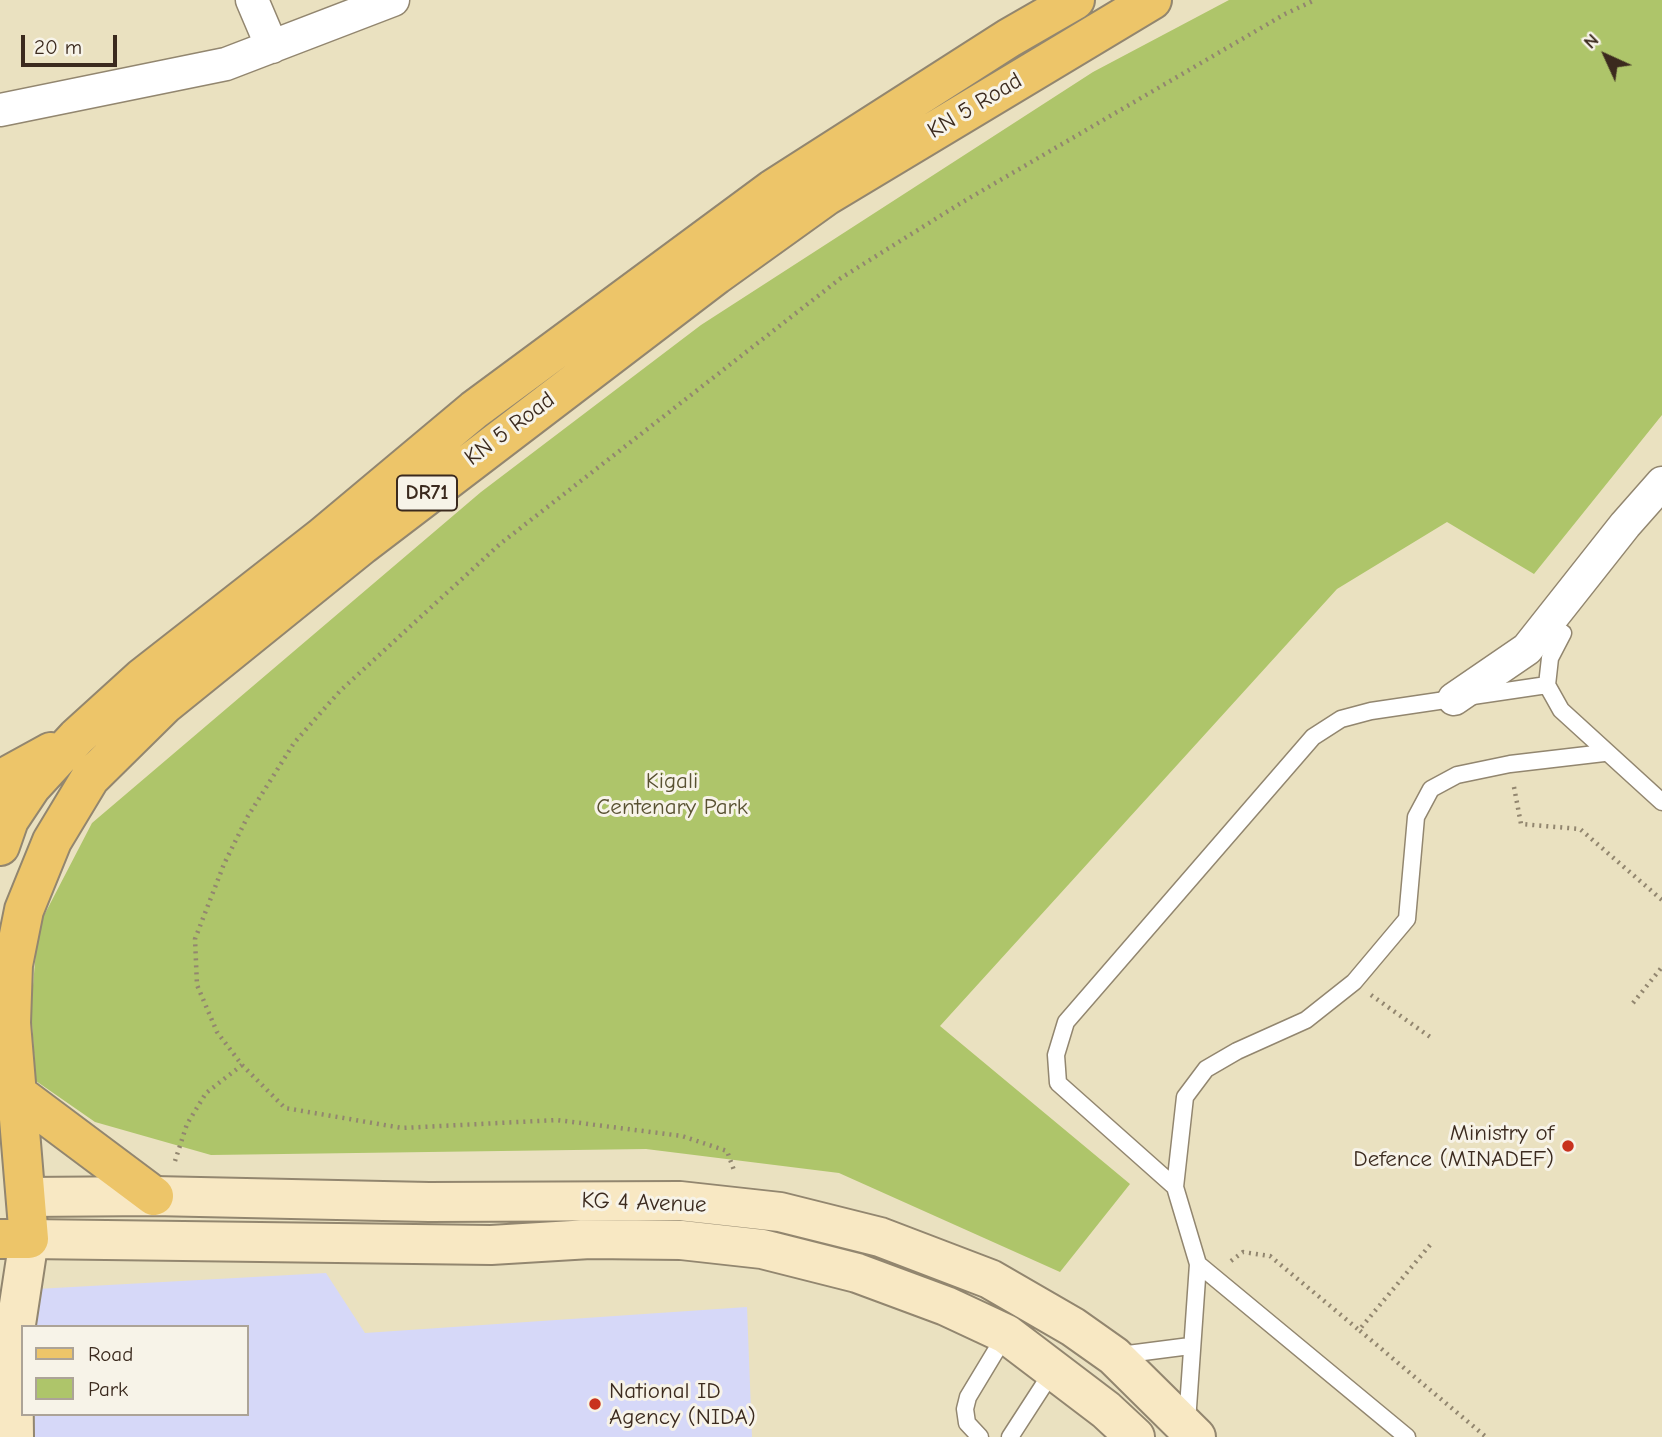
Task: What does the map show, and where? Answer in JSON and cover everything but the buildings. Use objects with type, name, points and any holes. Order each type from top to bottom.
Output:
[{"type":"main road","name":"KN 5 Road","points":[[0,846],[9,820],[31,787],[77,737],[142,678],[321,538],[474,410],[739,214],[890,112],[1075,0]]},
{"type":"main road","name":"KN 5 Road","points":[[15,1239],[13,1197],[19,1094],[11,1023],[13,965],[24,910],[52,841],[90,778],[164,705],[466,463],[827,195],[1152,0]]},
{"type":"main road","points":[[0,780],[77,737]]},
{"type":"main road","points":[[19,1094],[161,1196]]},
{"type":"main road","name":"KG 4 Avenue","points":[[13,1197],[161,1196],[429,1202],[667,1200],[779,1212],[880,1237],[990,1279],[1073,1327],[1114,1356],[1191,1432]]},
{"type":"main road","points":[[429,1202],[433,1245]]},
{"type":"main road","points":[[14,1437],[15,1239]]},
{"type":"main road","name":"KG 4 Avenue","points":[[15,1239],[433,1245],[681,1240],[762,1249],[857,1273],[946,1306],[1006,1334],[1054,1368],[1135,1437]]},
{"type":"main road","points":[[0,1306],[13,1344]]},
{"type":"street","points":[[252,0],[272,47]]},
{"type":"street","points":[[0,110],[226,64],[393,0]]},
{"type":"street","points":[[1454,699],[1527,649],[1625,525],[1662,483]]},
{"type":"lane","points":[[1563,634],[1550,658],[1547,685],[1561,710],[1662,802]]},
{"type":"lane","points":[[1175,1187],[1058,1083],[1056,1055],[1066,1022],[1313,737],[1341,719],[1371,710],[1547,685]]},
{"type":"lane","points":[[1191,1432],[1190,1346],[1198,1264],[1175,1187],[1185,1097],[1206,1069],[1237,1051],[1306,1020],[1354,982],[1407,919],[1416,817],[1431,789],[1457,775],[1510,764],[1604,752]]},
{"type":"lane","points":[[1198,1264],[1407,1437]]},
{"type":"lane","points":[[980,1437],[967,1423],[965,1409],[968,1397],[1006,1334]]},
{"type":"lane","points":[[1114,1356],[1190,1346]]},
{"type":"lane","points":[[1010,1437],[1054,1368]]},
{"type":"path","points":[[747,1208],[727,1151],[682,1136],[557,1120],[402,1128],[285,1108],[242,1065],[217,1032],[197,985],[195,939],[223,863],[248,816],[294,743],[340,691],[500,544],[841,278],[961,203],[1285,14],[1315,0]]},
{"type":"path","points":[[1510,764],[1521,824],[1580,829],[1662,900]]},
{"type":"path","points":[[1633,1003],[1662,967]]},
{"type":"path","points":[[1354,982],[1433,1038]]},
{"type":"path","points":[[161,1196],[187,1124],[206,1093],[242,1065]]},
{"type":"path","points":[[1359,1330],[1430,1245]]},
{"type":"path","points":[[1213,1279],[1243,1252],[1270,1256],[1486,1437]]},
{"type":"shaded area","points":[[326,1273],[365,1333],[747,1307],[752,1437],[0,1437],[0,1291]]},
{"type":"green space","name":"Kigali Centenary Park","points":[[1229,0],[1662,0],[1662,415],[1534,574],[1447,522],[1337,589],[940,1026],[1130,1184],[1060,1272],[839,1173],[646,1149],[211,1155],[95,1122],[36,1081],[31,1009],[38,927],[92,823],[481,492],[701,325],[1093,72]]},
{"type":"place","name":"Ministry of Defence (MINADEF)","points":[[1568,1146]]},
{"type":"place","name":"National ID Agency (NIDA)","points":[[595,1404]]}]
